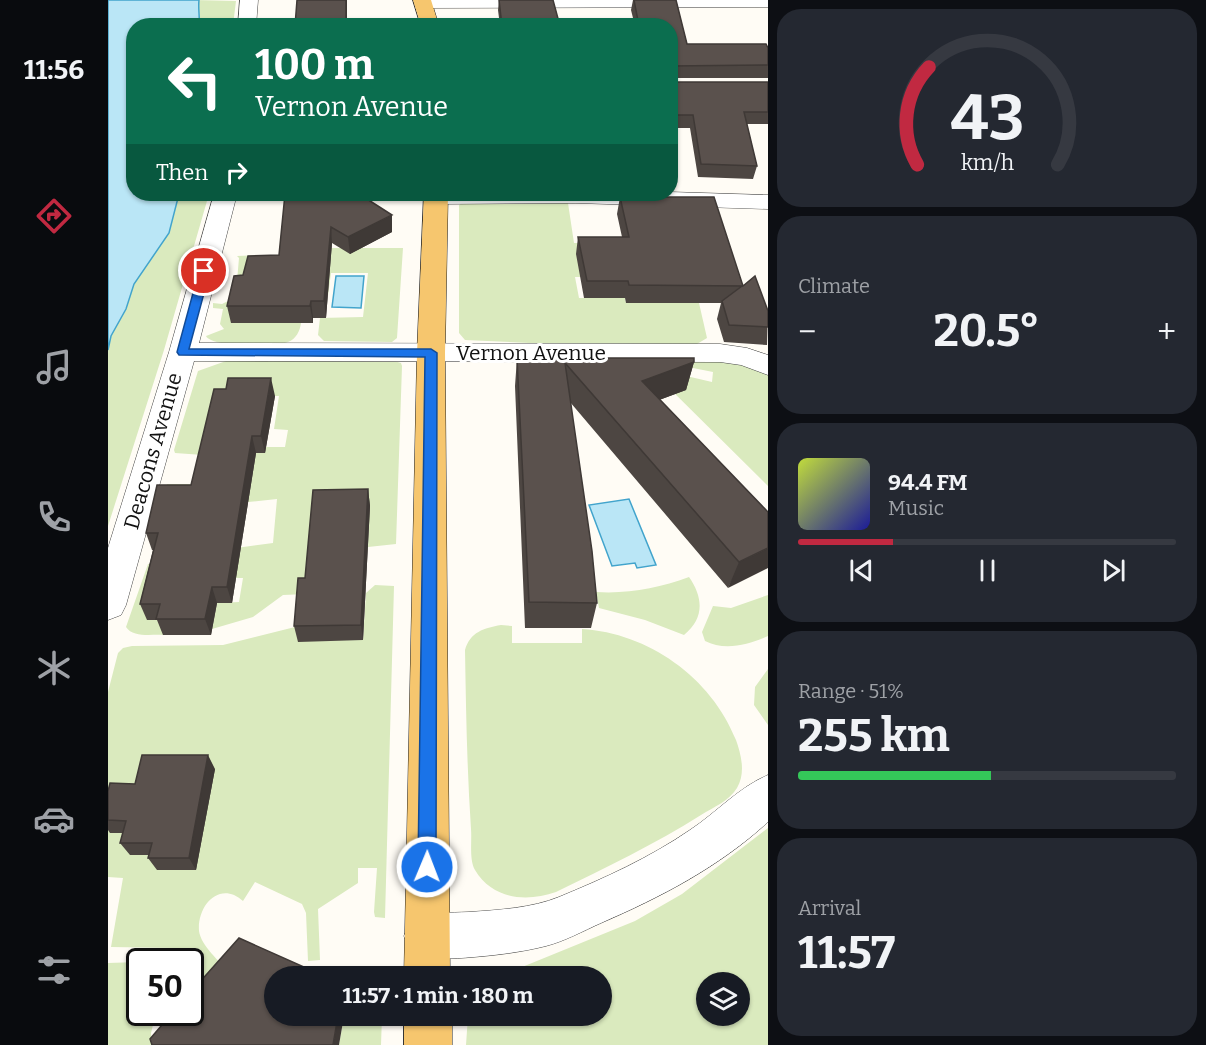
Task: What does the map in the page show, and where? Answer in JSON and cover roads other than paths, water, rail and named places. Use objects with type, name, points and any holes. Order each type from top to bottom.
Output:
[{"type":"main road","points":[[422,1],[427,18]]},
{"type":"main road","points":[[427,956],[431,353],[436,201]]},
{"type":"main road","points":[[428,1026],[428,1045]]},
{"type":"street","points":[[248,18],[249,0]]},
{"type":"street","points":[[422,1],[768,2]]},
{"type":"street","points":[[678,199],[768,202]]},
{"type":"street","name":"Deacons Avenue","points":[[108,605],[183,352],[223,201]]},
{"type":"street","name":"Vernon Avenue","points":[[183,352],[720,353],[747,357],[768,366]]},
{"type":"street","points":[[427,956],[474,936],[546,923],[612,898],[705,847],[741,820],[768,795]]},
{"type":"water","points":[[108,0],[199,0],[199,18],[126,18],[126,201],[177,201],[169,233],[134,284],[126,309],[111,336],[108,350]]},
{"type":"water","points":[[336,276],[364,276],[361,308],[332,307]]},
{"type":"water","points":[[629,499],[656,565],[637,568],[635,563],[612,566],[589,505]]}]
